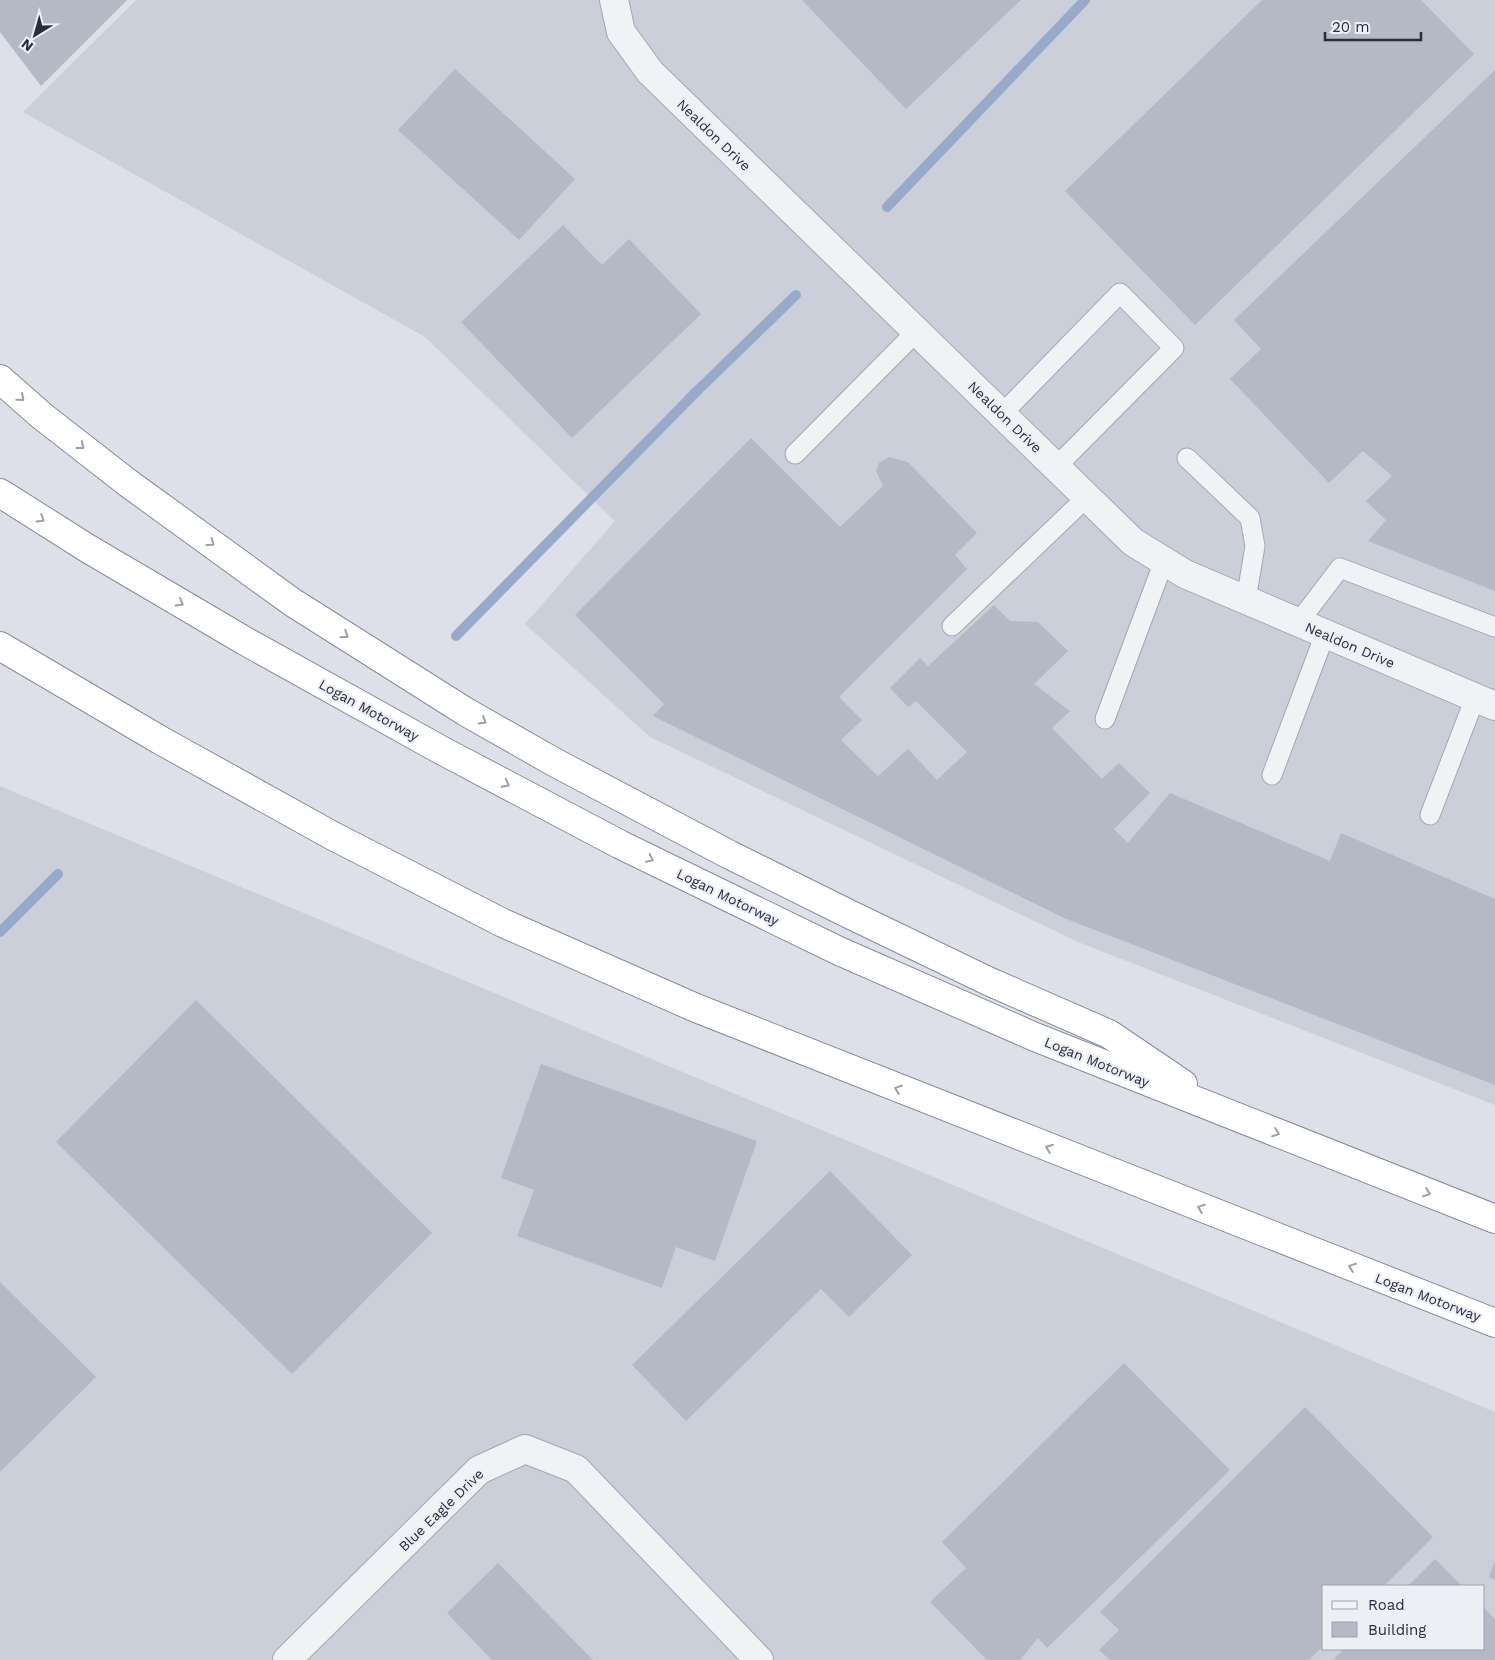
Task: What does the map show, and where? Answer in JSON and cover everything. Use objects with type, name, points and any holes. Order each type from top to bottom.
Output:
[{"type":"highway","points":[[0,379],[42,416],[128,483],[292,602],[466,712],[554,762],[730,855],[980,976],[1109,1034],[1230,1115]]},
{"type":"highway","name":"Logan Motorway","points":[[0,493],[87,548],[245,641],[449,755],[621,845],[838,951],[1035,1037],[1495,1219]]},
{"type":"highway","name":"Logan Motorway","points":[[0,646],[160,740],[333,836],[503,923],[714,1016],[1495,1323]]},
{"type":"street","name":"Nealdon Drive","points":[[614,0],[621,32],[650,72],[1133,542],[1185,574],[1485,702]]},
{"type":"street","name":"Blue Eagle Drive","points":[[287,1660],[479,1470],[525,1449],[576,1469],[759,1660]]},
{"type":"lane","points":[[1002,414],[1120,293],[1174,348],[1056,467]]},
{"type":"lane","points":[[795,454],[917,332]]},
{"type":"lane","points":[[1187,458],[1250,518],[1255,546],[1246,600]]},
{"type":"lane","points":[[952,626],[1087,497]]},
{"type":"lane","points":[[1104,720],[1164,561]]},
{"type":"lane","points":[[1298,622],[1340,568],[1495,627]]},
{"type":"lane","points":[[1272,775],[1325,634]]},
{"type":"lane","points":[[1430,815],[1485,702]]},
{"type":"shaded area","points":[[136,0],[1495,0],[1495,1105],[1078,942],[650,737],[525,624],[615,521],[425,337],[23,112]]},
{"type":"shaded area","points":[[0,786],[1495,1412],[1495,1660],[0,1660]]},
{"type":"building","points":[[0,0],[127,0],[41,86],[0,32]]},
{"type":"building","points":[[802,0],[1021,0],[906,109]]},
{"type":"building","points":[[1262,0],[1421,0],[1474,54],[1195,325],[1065,191]]},
{"type":"building","points":[[455,69],[575,179],[519,240],[398,130]]},
{"type":"building","points":[[1495,70],[1495,591],[1368,541],[1386,520],[1366,501],[1392,476],[1363,451],[1329,483],[1230,379],[1261,349],[1234,320]]},
{"type":"building","points":[[563,225],[602,265],[629,239],[701,314],[572,438],[461,322]]},
{"type":"building","points":[[751,438],[840,527],[883,486],[876,471],[879,463],[889,457],[908,462],[977,533],[955,555],[967,569],[839,697],[862,720],[841,740],[878,776],[908,749],[937,780],[967,752],[916,701],[908,707],[890,688],[920,658],[928,666],[994,605],[1010,621],[1038,622],[1068,651],[1034,684],[1070,711],[1052,728],[1102,779],[1119,763],[1150,793],[1114,829],[1128,843],[1170,793],[1330,861],[1341,833],[1495,899],[1495,1085],[1064,918],[653,716],[664,704],[575,615]]},
{"type":"building","points":[[196,1000],[432,1233],[292,1374],[56,1142]]},
{"type":"building","points":[[541,1064],[757,1141],[715,1261],[676,1247],[662,1288],[517,1236],[534,1190],[501,1178]]},
{"type":"building","points":[[830,1171],[912,1255],[849,1317],[821,1289],[686,1421],[632,1365]]},
{"type":"building","points":[[0,1282],[96,1377],[0,1472]]},
{"type":"building","points":[[1124,1363],[1230,1470],[1047,1648],[1038,1638],[1020,1660],[987,1660],[930,1602],[966,1568],[942,1542]]},
{"type":"building","points":[[1305,1407],[1433,1537],[1385,1585],[1322,1585],[1322,1647],[1309,1660],[1110,1660],[1099,1650],[1119,1630],[1100,1612]]},
{"type":"building","points":[[1435,1559],[1461,1585],[1409,1585]]},
{"type":"building","points":[[1495,1561],[1495,1580],[1489,1577]]},
{"type":"building","points":[[498,1563],[593,1660],[492,1660],[447,1613]]},
{"type":"building","points":[[1485,1609],[1495,1619],[1495,1660],[1333,1660],[1343,1650],[1485,1650]]},
{"type":"waterway","points":[[887,207],[1085,0]]},
{"type":"waterway","points":[[456,636],[696,392],[796,295]]},
{"type":"waterway","points":[[0,932],[58,874]]}]
